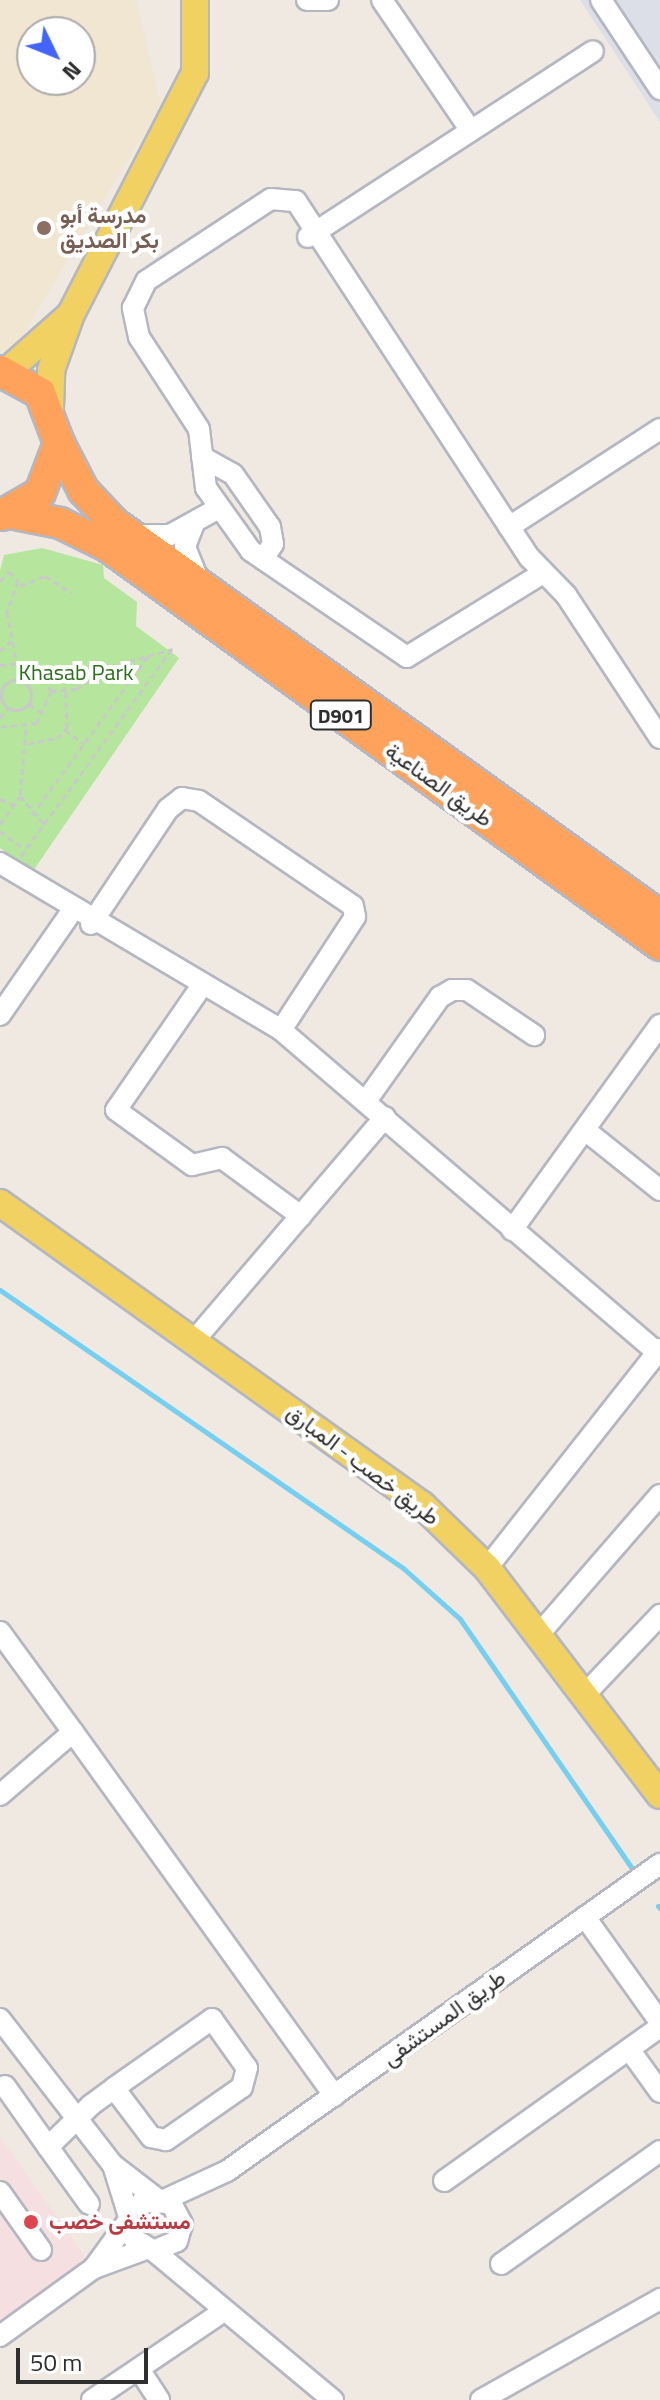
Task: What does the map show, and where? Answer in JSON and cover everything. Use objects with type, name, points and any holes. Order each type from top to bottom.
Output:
[{"type":"highway","points":[[3,371],[27,382],[50,408]]},
{"type":"highway","name":"D901","points":[[5,514],[40,493],[59,443],[50,408]]},
{"type":"highway","name":"طريق الصناعية","points":[[59,443],[83,490],[130,535],[658,939]]},
{"type":"highway","name":"طريق الصناعية","points":[[5,514],[60,523],[107,546],[658,939]]},
{"type":"main road","points":[[50,408],[51,370],[71,314],[195,73],[195,0]]},
{"type":"main road","points":[[3,371],[71,314]]},
{"type":"main road","name":"طريق خصب - المبارق","points":[[0,1203],[422,1505],[487,1568],[588,1691],[660,1795]]},
{"type":"street","points":[[307,0],[328,0]]},
{"type":"street","points":[[382,0],[471,131]]},
{"type":"street","points":[[601,0],[660,89]]},
{"type":"street","points":[[312,234],[593,51]]},
{"type":"street","points":[[543,573],[407,657],[263,559],[219,508],[203,478],[199,429],[139,337],[138,294],[158,272],[277,196],[296,201],[312,234],[509,527],[543,573],[566,595],[660,738]]},
{"type":"street","points":[[509,527],[660,429]]},
{"type":"street","points":[[202,457],[233,474],[270,527],[273,544],[263,559]]},
{"type":"street","points":[[130,535],[170,535],[193,526],[219,508]]},
{"type":"street","points":[[193,526],[185,547],[203,589]]},
{"type":"street","points":[[91,924],[168,809],[182,798],[199,801],[353,906],[355,917],[281,1030]]},
{"type":"street","points":[[5,867],[91,924],[281,1030],[512,1230],[659,1352],[487,1568]]},
{"type":"street","points":[[0,1015],[72,911]]},
{"type":"street","points":[[203,984],[116,1110],[192,1165],[222,1158],[301,1216]]},
{"type":"street","points":[[366,1101],[440,997],[452,990],[467,990],[534,1035]]},
{"type":"street","points":[[512,1230],[660,1025]]},
{"type":"street","points":[[192,1343],[385,1117]]},
{"type":"street","points":[[585,1130],[660,1190]]},
{"type":"street","points":[[540,1633],[660,1495]]},
{"type":"street","points":[[588,1691],[660,1615]]},
{"type":"street","points":[[0,1632],[335,2096]]},
{"type":"street","points":[[0,1795],[73,1732]]},
{"type":"street","name":"طريق المستشفى","points":[[130,2221],[142,2202],[160,2199],[227,2171],[660,1864]]},
{"type":"street","points":[[444,2181],[660,2025],[585,1917]]},
{"type":"street","points":[[0,2019],[78,2124],[113,2165],[160,2199],[182,2229],[199,2286]]},
{"type":"street","points":[[48,2147],[78,2124],[114,2088],[212,2019],[247,2068],[242,2087],[166,2140],[151,2137],[114,2088]]},
{"type":"street","points":[[629,2049],[660,2092]]},
{"type":"street","points":[[34,2065],[3,2088],[89,2204]]},
{"type":"street","points":[[501,2264],[660,2151]]},
{"type":"street","points":[[113,2165],[130,2221],[150,2250],[199,2286],[221,2313],[333,2400]]},
{"type":"street","name":"طريق المستشفى","points":[[150,2250],[182,2229],[227,2171]]},
{"type":"street","points":[[0,2192],[41,2250]]},
{"type":"street","points":[[0,2336],[94,2268],[130,2221]]},
{"type":"street","points":[[94,2268],[150,2250]]},
{"type":"street","points":[[481,2400],[660,2299]]},
{"type":"street","points":[[92,2400],[221,2313]]},
{"type":"street","points":[[139,2369],[159,2400]]},
{"type":"path","points":[[0,581],[13,573],[19,586]]},
{"type":"path","points":[[16,660],[7,612],[19,586],[45,576],[72,593]]},
{"type":"path","points":[[0,651],[11,641]]},
{"type":"path","points":[[5,867],[25,850],[172,649],[149,655],[66,690],[51,691]]},
{"type":"path","points":[[32,815],[149,655]]},
{"type":"path","points":[[0,657],[2,664],[16,660],[37,668],[51,691],[45,715],[26,729],[0,727]]},
{"type":"path","points":[[8,708],[2,686],[24,682],[37,668]]},
{"type":"path","points":[[24,682],[29,704],[45,715]]},
{"type":"path","points":[[65,730],[66,690]]},
{"type":"path","points":[[0,718],[8,708],[29,704]]},
{"type":"path","points":[[0,824],[20,796],[28,744],[26,729]]},
{"type":"path","points":[[65,730],[84,744]]},
{"type":"path","points":[[28,744],[65,730]]},
{"type":"path","points":[[20,796],[32,815],[44,824]]},
{"type":"path","points":[[0,799],[14,805]]},
{"type":"path","points":[[0,831],[25,850]]},
{"type":"shaded area","name":"مدرسة أبو بكر الصديق","points":[[0,0],[136,0],[161,105],[14,350],[0,351]]},
{"type":"shaded area","points":[[580,0],[660,0],[660,122]]},
{"type":"shaded area","name":"مستشفى خصب","points":[[0,2137],[87,2259],[0,2324]]},
{"type":"green space","name":"Khasab Park","points":[[42,548],[103,565],[104,578],[137,602],[136,626],[179,658],[33,871],[0,848],[0,571],[4,555]]},
{"type":"waterway","points":[[0,1290],[403,1568],[460,1619],[635,1873]]},
{"type":"place","name":"مدرسة أبو بكر الصديق","points":[[44,228]]},
{"type":"place","name":"مستشفى خصب","points":[[31,2222]]}]
